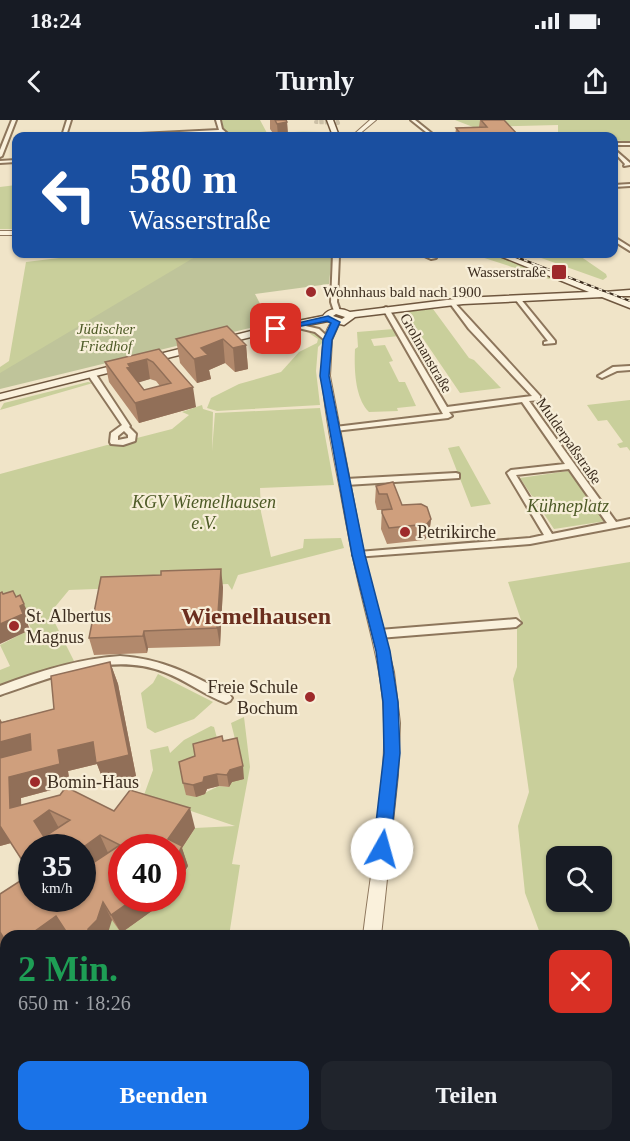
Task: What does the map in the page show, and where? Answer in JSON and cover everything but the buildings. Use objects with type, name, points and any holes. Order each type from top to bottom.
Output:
[{"type":"main road","points":[[509,258],[630,305]]},
{"type":"main road","points":[[533,258],[627,292]]},
{"type":"main road","points":[[563,293],[570,287],[567,281]]},
{"type":"main road","points":[[0,397],[292,325],[334,317],[348,320],[350,315],[452,302],[627,292]]},
{"type":"main road","points":[[522,298],[563,293],[597,293]]},
{"type":"street","points":[[0,156],[3,141],[14,120]]},
{"type":"street","points":[[198,132],[222,131],[219,120]]},
{"type":"street","points":[[359,132],[373,120]]},
{"type":"street","points":[[413,120],[428,132]]},
{"type":"street","points":[[618,154],[628,165]]},
{"type":"street","points":[[618,164],[628,165]]},
{"type":"street","points":[[336,258],[334,317],[328,340],[325,376],[358,555],[387,672],[393,733],[373,930]]},
{"type":"street","points":[[522,298],[553,342],[546,343]]},
{"type":"street","points":[[335,429],[446,418],[444,410],[537,398],[518,374],[470,327],[452,302]]},
{"type":"street","name":"Grolmanstraße","points":[[386,309],[444,410]]},
{"type":"street","points":[[292,325],[316,330],[328,340]]},
{"type":"street","points":[[602,376],[616,369],[630,368]]},
{"type":"street","points":[[92,375],[125,428]]},
{"type":"street","name":"Mulderpaßstraße","points":[[524,400],[614,526]]},
{"type":"street","points":[[550,538],[511,473],[569,466]]},
{"type":"street","points":[[346,482],[456,476]]},
{"type":"street","points":[[358,555],[550,538],[630,522]]},
{"type":"street","points":[[379,634],[516,623]]},
{"type":"street","points":[[0,691],[79,666],[128,660],[166,668],[226,698]]},
{"type":"green space","points":[[222,120],[260,120],[266,132],[227,132],[223,128]]},
{"type":"green space","points":[[455,120],[630,120],[630,142],[618,140],[618,132],[558,132],[558,125],[473,127]]},
{"type":"green space","points":[[12,186],[12,229],[0,229],[0,187]]},
{"type":"green space","points":[[59,258],[199,258],[0,374],[0,367],[9,361],[26,262]]},
{"type":"green space","name":"Jüdischer Friedhof","points":[[193,258],[332,258],[329,284],[255,294],[270,323],[0,389],[0,373]]},
{"type":"green space","points":[[484,258],[505,258],[552,277],[549,279]]},
{"type":"green space","points":[[541,258],[583,258],[606,274],[607,277],[603,280]]},
{"type":"green space","points":[[433,309],[469,358],[474,360],[501,388],[460,393],[405,312]]},
{"type":"green space","points":[[394,329],[399,336],[371,339],[374,346],[385,345],[393,361],[389,362],[399,382],[405,382],[416,406],[397,408],[398,411],[369,412],[364,406],[356,383],[357,332]]},
{"type":"green space","points":[[309,333],[317,334],[323,342],[318,347],[316,371],[320,405],[217,411],[207,408],[211,398],[239,384],[281,372],[299,352],[317,343],[318,339]]},
{"type":"green space","points":[[88,382],[93,383],[0,410],[4,403]]},
{"type":"green space","points":[[630,400],[630,451],[627,447],[620,448],[617,444],[623,442],[607,420],[598,421],[587,405]]},
{"type":"green space","name":"KGV Wiemelhausen e.V.","points":[[202,405],[203,409],[213,412],[212,451],[215,413],[320,408],[334,485],[260,488],[261,512],[271,557],[303,548],[304,539],[341,538],[344,548],[238,575],[232,590],[228,584],[69,590],[50,613],[74,661],[0,684],[0,670],[10,666],[0,645],[31,629],[28,622],[32,620],[27,610],[0,610],[0,474],[107,445],[129,444],[137,438],[172,429],[189,415],[182,412]]},
{"type":"green space","points":[[459,446],[491,504],[471,507],[448,448]]},
{"type":"green space","name":"Kühneplatz","points":[[568,471],[606,521],[554,529],[520,478]]},
{"type":"green space","points":[[630,562],[630,930],[539,930],[525,893],[518,826],[529,792],[513,679],[517,667],[517,627],[522,623],[508,582]]},
{"type":"green space","points":[[158,674],[213,702],[194,719],[155,733],[147,728],[141,693],[153,683]]},
{"type":"green space","points":[[244,717],[250,767],[232,864],[240,865],[230,930],[125,930],[150,912],[186,912],[186,870],[188,868],[186,867],[186,842],[195,828],[235,826],[144,795],[153,770],[150,750],[168,746],[170,753],[184,740],[211,726],[214,727],[217,738],[191,794],[196,797],[219,786],[229,787],[238,751],[231,723]]},
{"type":"green space","points":[[110,916],[119,930],[108,930]]},
{"type":"tunnel","points":[[337,121],[338,123],[316,122],[337,121]]},
{"type":"railway","points":[[519,258],[630,301]]},
{"type":"place","name":"Wasserstraße","points":[[559,272]]},
{"type":"place","name":"Wohnhaus bald nach 1900","points":[[311,292]]},
{"type":"place","name":"Petrikirche","points":[[405,532]]},
{"type":"place","name":"St. Albertus Magnus","points":[[14,626]]},
{"type":"place","name":"Freie Schule Bochum","points":[[310,697]]},
{"type":"place","name":"Bomin-Haus","points":[[35,782]]},
{"type":"district","name":"Wiemelhausen","points":[[256,616]]},
{"type":"route","points":[[276,329],[328,318],[336,322],[328,340],[325,376],[358,555],[383,651],[391,702],[392,753],[382,849]]}]
